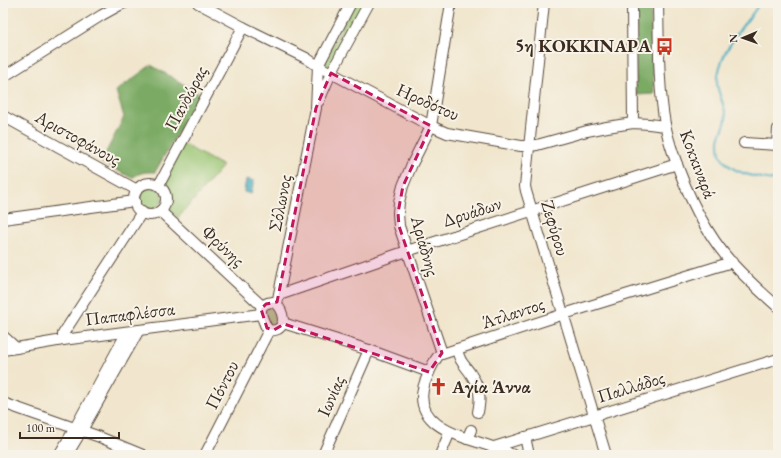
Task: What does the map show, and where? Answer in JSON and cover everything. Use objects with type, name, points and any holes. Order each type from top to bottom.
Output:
[{"type":"street","points":[[3,77],[102,15],[125,3]]},
{"type":"street","name":"Ηροδότου","points":[[198,3],[306,58],[331,73],[447,133],[514,145],[529,146],[587,131],[633,123],[665,126]]},
{"type":"street","name":"Σόλωνος","points":[[278,300],[316,108],[318,66],[351,3]]},
{"type":"street","name":"Σόλωνος","points":[[316,108],[331,73],[368,3]]},
{"type":"street","name":"Αριάδνης","points":[[442,353],[399,226],[398,213],[403,186],[431,126],[451,3]]},
{"type":"street","name":"Ζεφύρου","points":[[544,3],[525,186],[606,455]]},
{"type":"street","points":[[632,3],[633,123]]},
{"type":"street","name":"Κοκκιναρά","points":[[658,3],[660,79],[665,126],[677,164],[694,204],[712,237],[732,262],[778,307]]},
{"type":"street","name":"Πανδώρας","points":[[159,185],[243,27]]},
{"type":"street","name":"Αριστοφάνους","points":[[3,116],[137,190]]},
{"type":"street","points":[[744,143],[778,144],[778,129]]},
{"type":"street","name":"Δρυάδων","points":[[278,300],[407,251],[677,164]]},
{"type":"street","points":[[146,183],[159,185],[164,190],[166,196],[164,206],[160,211],[154,214],[142,212],[137,207],[135,201],[135,194],[137,190],[140,186],[146,183]]},
{"type":"street","points":[[3,219],[135,201]]},
{"type":"street","name":"Φρύνης","points":[[160,211],[262,310]]},
{"type":"street","points":[[63,340],[64,334],[142,212]]},
{"type":"street","name":"Άτλαντος","points":[[442,353],[732,262]]},
{"type":"street","points":[[262,310],[264,323],[269,330],[276,330],[280,328],[283,321],[278,300]]},
{"type":"street","name":"Παπαφλέσσα","points":[[3,350],[63,340],[128,332],[262,310],[266,304],[270,302],[276,303],[278,300]]},
{"type":"street","points":[[283,323],[369,350],[429,372]]},
{"type":"street","points":[[59,455],[79,429],[139,330]]},
{"type":"street","name":"Πόντου","points":[[205,455],[269,330]]},
{"type":"street","points":[[67,455],[128,332]]},
{"type":"street","points":[[3,336],[16,348]]},
{"type":"street","points":[[457,349],[461,362],[473,376],[476,384],[480,400],[478,412]]},
{"type":"street","name":"Ιωνίας","points":[[323,455],[369,350]]},
{"type":"street","points":[[442,353],[436,359],[429,372],[423,390],[422,396],[424,407],[428,414],[435,422],[450,432],[469,434],[513,455]]},
{"type":"street","name":"Παλλάδος","points":[[494,447],[778,359]]},
{"type":"street","points":[[3,403],[98,436],[143,455]]},
{"type":"street","points":[[440,455],[450,432]]},
{"type":"street","points":[[525,437],[529,455]]},
{"type":"highlighted area","points":[[331,73],[431,126],[403,186],[398,213],[399,226],[442,353],[429,372],[284,324],[274,330],[267,328],[261,309],[266,304],[277,302],[316,108]]},
{"type":"green space","points":[[354,3],[365,3],[331,68],[323,63]]},
{"type":"green space","points":[[636,3],[644,3],[651,11],[654,94],[636,95]]},
{"type":"green space","points":[[151,65],[200,94],[155,172],[143,173],[132,178],[101,162],[124,117],[116,91]]},
{"type":"green space","points":[[181,143],[223,166],[178,218],[165,205],[167,190],[164,181]]},
{"type":"green space","points":[[151,187],[159,190],[162,198],[159,206],[151,209],[143,206],[140,198],[143,190]]},
{"type":"green space","points":[[269,306],[274,308],[279,320],[276,325],[269,324],[265,313],[267,307]]},
{"type":"water","points":[[246,179],[254,181],[251,194],[244,192]]},
{"type":"waterway","points":[[759,3],[730,45],[720,66],[717,87],[725,109],[726,118],[719,138],[719,149],[720,155],[725,162],[738,171],[755,177],[778,181]]},
{"type":"place","name":"5η ΚΟΚΚΙΝΑΡΑ","points":[[664,46]]},
{"type":"place","name":"Αγία Άννα","points":[[439,387]]}]
